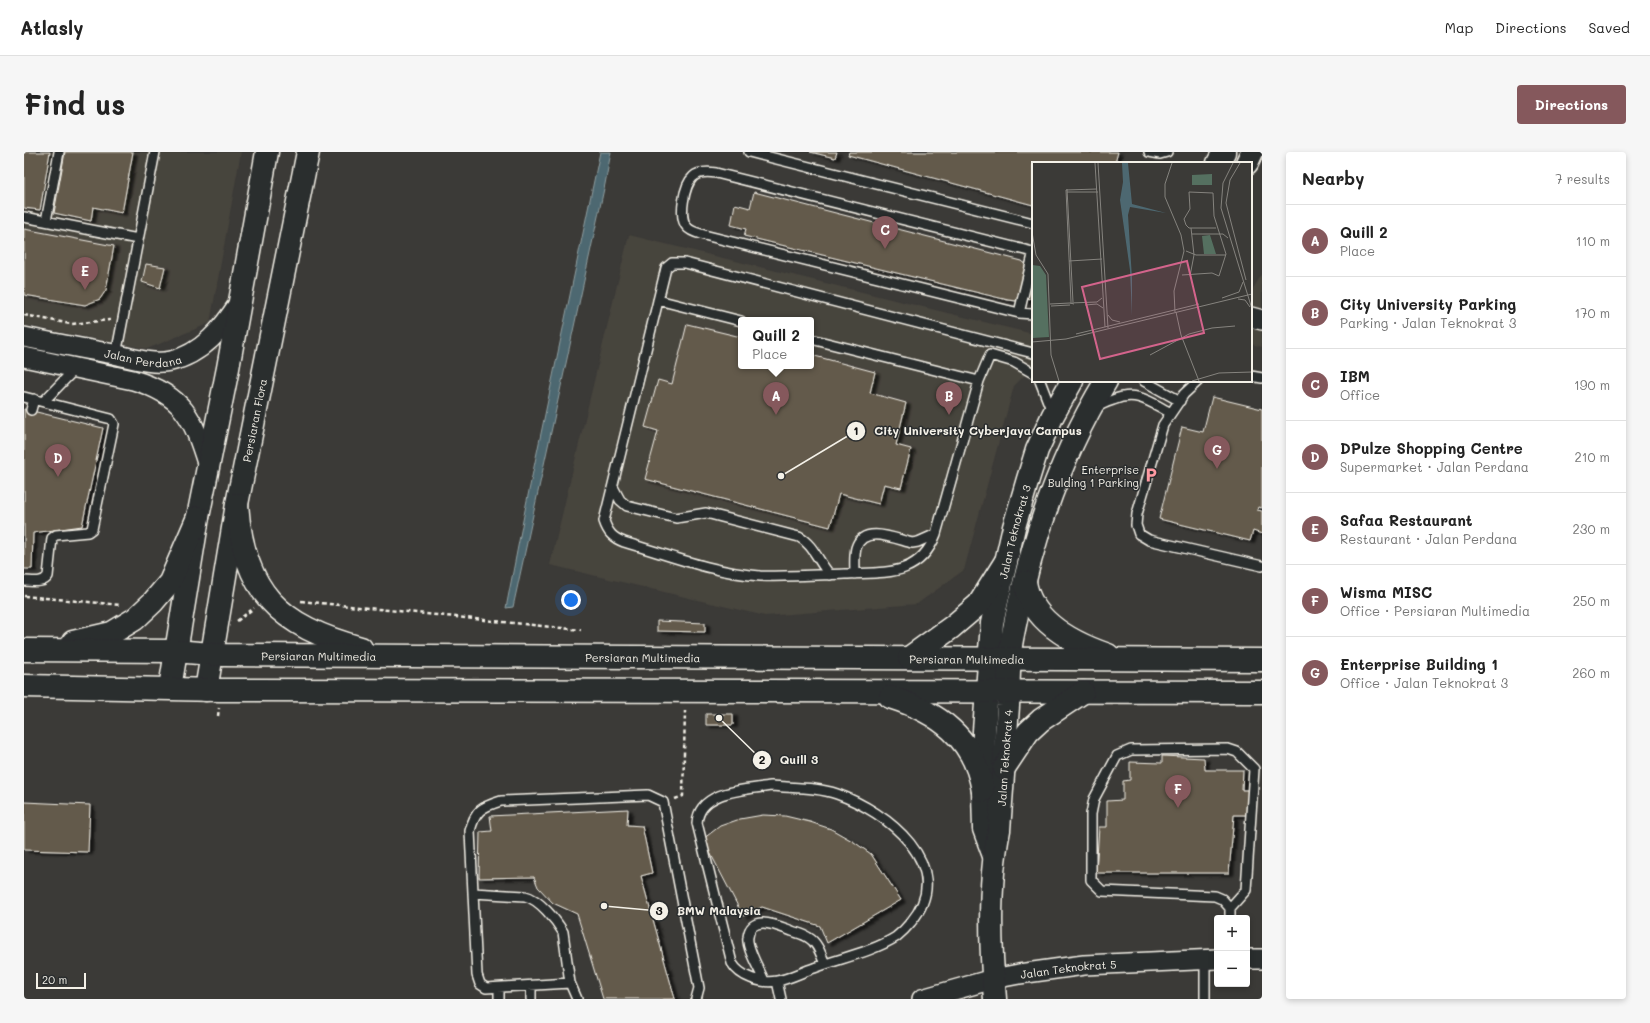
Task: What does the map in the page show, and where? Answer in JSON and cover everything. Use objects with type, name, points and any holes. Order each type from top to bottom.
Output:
[{"type":"main road","points":[[170,688],[198,516],[240,301],[267,152]]},
{"type":"main road","name":"Persiaran Flora","points":[[206,690],[236,504],[308,152]]},
{"type":"main road","points":[[1219,162],[1224,152]]},
{"type":"main road","points":[[1247,162],[1252,152]]},
{"type":"main road","name":"Jalan Teknokrat 3","points":[[987,692],[992,622],[1006,561],[1028,479],[1038,450],[1053,415],[1071,382]]},
{"type":"main road","name":"Jalan Teknokrat 3","points":[[1011,659],[1012,640],[1036,534],[1050,492],[1084,418],[1105,382]]},
{"type":"main road","points":[[236,504],[239,534],[246,556],[256,580],[268,599],[287,618],[309,631],[388,656]]},
{"type":"main road","points":[[24,649],[78,641],[112,633],[135,619],[170,582],[198,516]]},
{"type":"main road","points":[[909,658],[952,627],[979,604],[1006,561]]},
{"type":"main road","points":[[1025,582],[1027,593],[1035,610],[1055,628],[1075,641],[1094,650],[1124,660]]},
{"type":"main road","name":"Persiaran Multimedia","points":[[24,649],[175,651],[214,645],[388,656],[1262,660]]},
{"type":"main road","name":"Jalan Teknokrat 4","points":[[994,989],[991,957],[994,856],[999,830],[1011,659]]},
{"type":"main road","points":[[24,686],[170,688],[206,690],[1262,692]]},
{"type":"main road","points":[[874,692],[912,704],[930,713],[950,728],[974,758],[980,772],[983,791]]},
{"type":"main road","name":"Jalan Teknokrat 4","points":[[987,692],[983,791],[984,829],[994,856]]},
{"type":"main road","points":[[1004,768],[1016,748],[1032,728],[1054,711],[1066,705],[1083,692]]},
{"type":"street","name":"Jalan Perdana","points":[[24,337],[116,355],[160,362],[171,361],[183,356],[208,341],[223,327],[240,301]]},
{"type":"street","points":[[1252,317],[1262,320]]},
{"type":"street","name":"Jalan Perdana","points":[[24,357],[133,380],[150,385],[168,394],[192,422],[208,466]]},
{"type":"street","name":"Jalan Teknokrat 5","points":[[922,999],[994,989],[1084,965],[1211,958]]},
{"type":"street","points":[[1250,959],[1262,959]]},
{"type":"lane","points":[[46,221],[59,152]]},
{"type":"lane","points":[[116,355],[155,152]]},
{"type":"lane","points":[[749,152],[1032,224]]},
{"type":"lane","points":[[1151,153],[1167,152]]},
{"type":"lane","points":[[1032,253],[716,173],[698,174],[693,177],[688,184],[682,210],[682,220],[693,232],[1019,313],[1032,314]]},
{"type":"lane","points":[[24,217],[138,239]]},
{"type":"lane","points":[[1019,313],[1032,257]]},
{"type":"lane","points":[[994,341],[979,382],[931,548],[923,558],[901,570],[830,575],[785,576],[748,574],[709,566],[614,538],[607,530],[604,521],[666,268],[672,263],[679,262],[994,341],[1032,353]]},
{"type":"lane","points":[[658,300],[738,320]]},
{"type":"lane","points":[[814,340],[979,382]]},
{"type":"lane","points":[[990,355],[1014,362],[1032,372]]},
{"type":"lane","points":[[44,401],[76,368]]},
{"type":"lane","points":[[1252,376],[1262,378]]},
{"type":"lane","points":[[1040,382],[1053,415]]},
{"type":"lane","points":[[1146,382],[1180,400]]},
{"type":"lane","points":[[1197,382],[1180,400],[1163,426],[1137,514],[1136,525],[1139,534],[1149,540],[1262,566]]},
{"type":"lane","points":[[1084,418],[1099,405],[1130,395],[1139,396],[1171,413]]},
{"type":"lane","points":[[24,397],[111,419],[114,424],[92,529],[88,532],[56,535],[52,538],[48,576],[42,581],[24,581]]},
{"type":"lane","points":[[31,410],[34,399]]},
{"type":"lane","points":[[613,487],[620,500],[627,506],[676,518],[706,513],[799,536],[807,541],[820,563],[830,575]]},
{"type":"lane","points":[[855,574],[856,550],[858,543],[865,537],[875,534],[912,543],[936,534]]},
{"type":"lane","points":[[1230,908],[1222,899],[1215,896],[1102,891],[1091,880],[1091,814],[1094,799],[1117,756],[1131,750],[1228,749],[1237,752],[1254,768],[1246,890],[1230,908],[1230,915]]},
{"type":"lane","points":[[772,786],[810,789],[836,794],[868,808],[889,822],[906,837],[920,859],[926,874],[926,889],[922,903],[912,920],[897,936],[880,944],[777,981],[764,981],[744,975],[736,970],[732,963],[697,823],[698,815],[703,806],[711,799],[736,791],[772,786]]},
{"type":"lane","points":[[570,984],[499,988],[486,988],[480,984],[477,975],[470,831],[473,821],[483,806],[501,801],[648,796],[663,802],[699,988],[696,999]]},
{"type":"lane","points":[[473,893],[530,897],[559,925],[563,932],[570,984],[577,999]]},
{"type":"lane","points":[[764,981],[748,944],[748,937],[751,928],[759,923],[767,922],[809,937],[820,952],[825,964]]},
{"type":"lane","points":[[1205,999],[1211,958]]},
{"type":"lane","points":[[777,981],[782,999]]},
{"type":"lane","points":[[531,986],[532,999]]},
{"type":"lane","points":[[499,988],[499,999]]},
{"type":"path","points":[[24,315],[71,324],[104,320],[122,322]]},
{"type":"path","points":[[24,596],[123,605],[144,611]]},
{"type":"path","points":[[296,598],[300,601],[581,630]]},
{"type":"path","points":[[214,645],[268,599]]},
{"type":"path","points":[[683,796],[685,711]]},
{"type":"shaded area","points":[[24,152],[241,152],[210,323],[147,349],[24,325]]},
{"type":"shaded area","points":[[629,235],[1032,334],[1032,368],[1014,386],[964,570],[917,604],[765,616],[550,565]]},
{"type":"shaded area","points":[[1262,274],[1262,347],[1252,344],[1252,290]]},
{"type":"water","points":[[600,152],[611,152],[605,184],[513,607],[506,608],[526,505]]},
{"type":"building","points":[[24,152],[50,152],[40,210],[24,208]]},
{"type":"building","points":[[65,152],[133,152],[122,213],[93,207],[91,221],[54,213]]},
{"type":"building","points":[[810,152],[837,152],[835,158]]},
{"type":"building","points":[[849,152],[1118,152],[1115,162],[1032,162],[1032,205],[848,155]]},
{"type":"building","points":[[754,192],[1022,261],[1032,269],[1032,297],[1025,302],[1008,300],[744,236],[746,229],[731,225],[735,204],[750,208]]},
{"type":"building","points":[[24,229],[114,246],[106,290],[100,299],[85,305],[24,295]]},
{"type":"building","points":[[146,264],[165,267],[160,288],[142,282]]},
{"type":"building","points":[[687,324],[738,336],[738,369],[814,369],[814,356],[875,372],[870,393],[906,403],[896,445],[911,449],[901,488],[884,484],[879,504],[839,494],[830,527],[645,479],[658,431],[645,427],[658,380],[672,384]]},
{"type":"building","points":[[1212,397],[1262,409],[1262,508],[1258,507],[1257,510],[1262,511],[1262,534],[1253,531],[1250,541],[1159,519],[1182,427],[1203,432]]},
{"type":"building","points":[[24,409],[103,428],[82,526],[33,533],[32,569],[24,569]]},
{"type":"building","points":[[657,621],[705,623],[705,632],[657,631]]},
{"type":"building","points":[[706,714],[733,714],[733,725],[706,725]]},
{"type":"building","points":[[1162,756],[1204,758],[1205,770],[1243,770],[1242,790],[1250,790],[1248,815],[1234,815],[1229,873],[1096,873],[1099,827],[1107,827],[1107,801],[1123,800],[1123,781],[1130,780],[1130,762],[1162,763]]},
{"type":"building","points":[[24,802],[90,805],[88,852],[24,850]]},
{"type":"building","points":[[628,809],[627,825],[642,826],[652,873],[641,876],[675,999],[603,999],[577,914],[553,903],[538,887],[534,877],[479,878],[480,832],[492,831],[490,816]]},
{"type":"building","points":[[763,815],[785,816],[810,822],[831,829],[854,842],[871,854],[901,900],[827,943],[820,926],[762,907],[743,916],[703,839],[720,826],[740,819]]},
{"type":"place","name":"IBM","points":[[885,249]]},
{"type":"place","name":"Safaa Restaurant","points":[[85,290]]},
{"type":"place","name":"Quill 2","points":[[776,415]]},
{"type":"place","name":"City University Parking","points":[[949,415]]},
{"type":"place","name":"Enterprise Building 1","points":[[1217,469]]},
{"type":"place","name":"Enterprise Bulding 1 Parking","points":[[1151,475]]},
{"type":"place","name":"City University Cyberjaya Campus","points":[[781,476]]},
{"type":"place","name":"DPulze Shopping Centre","points":[[58,477]]},
{"type":"place","name":"Quill 3","points":[[719,718]]},
{"type":"place","name":"Wisma MISC","points":[[1178,808]]},
{"type":"place","name":"BMW Malaysia","points":[[604,906]]}]
